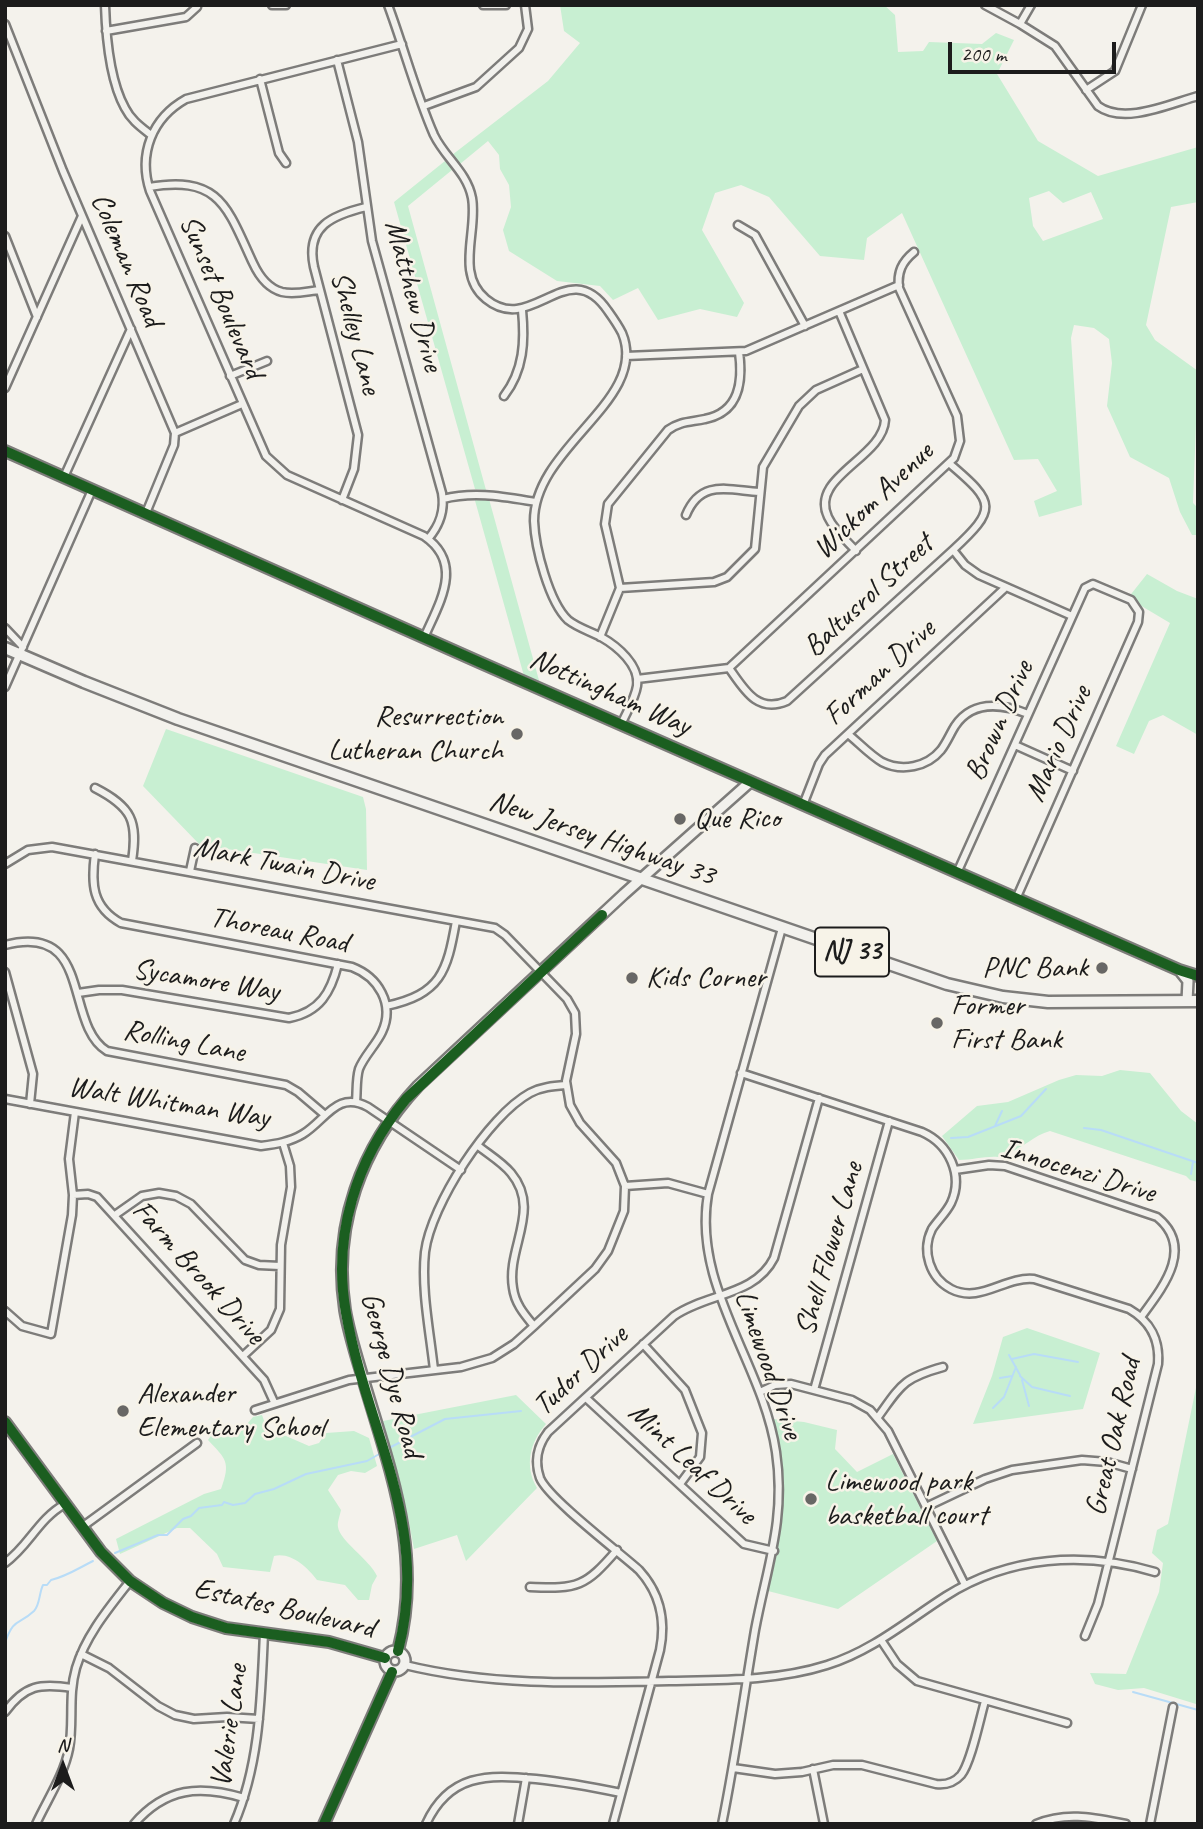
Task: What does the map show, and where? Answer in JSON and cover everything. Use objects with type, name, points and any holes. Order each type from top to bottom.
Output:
[{"type":"main road","name":"New Jersey Highway 33","points":[[5,648],[21,651],[178,719],[944,984],[1003,997],[1074,1003],[1192,1001]]},
{"type":"street","points":[[105,5],[106,31],[124,107],[135,122],[151,135],[164,115],[186,99],[402,44]]},
{"type":"street","points":[[272,5],[286,5]]},
{"type":"street","points":[[388,5],[435,136],[465,178],[472,195],[470,265],[476,288],[494,305],[509,310],[522,310],[536,305],[567,289],[589,292],[601,301],[618,327],[625,344],[624,371],[617,387],[551,467],[541,485],[536,502],[536,536],[556,605],[575,625],[600,637],[625,656],[635,670],[635,691],[621,725]]},
{"type":"street","points":[[483,5],[506,5]]},
{"type":"street","points":[[424,106],[476,87],[519,48],[528,29],[525,5]]},
{"type":"street","points":[[985,5],[1055,46],[1098,106],[1107,113],[1132,114],[1198,96]]},
{"type":"street","points":[[1020,24],[1031,5]]},
{"type":"street","points":[[1086,90],[1115,71],[1142,5]]},
{"type":"street","points":[[106,31],[186,17],[197,7]]},
{"type":"street","name":"Coleman Road","points":[[5,24],[82,216],[175,433]]},
{"type":"street","name":"Matthew Drive","points":[[337,60],[359,150],[372,241],[443,499]]},
{"type":"street","points":[[260,79],[278,152],[286,163]]},
{"type":"street","name":"Sunset Boulevard","points":[[151,135],[145,165],[149,187],[262,449],[273,464],[287,475],[428,539]]},
{"type":"street","points":[[149,187],[179,183],[206,190],[227,209],[258,274],[268,285],[291,293],[320,290]]},
{"type":"street","name":"Shelley Lane","points":[[342,500],[354,469],[358,435],[312,251],[319,230],[335,215],[366,207]]},
{"type":"street","points":[[5,388],[82,216]]},
{"type":"street","points":[[738,225],[755,235],[805,326]]},
{"type":"street","points":[[5,236],[37,317]]},
{"type":"street","points":[[626,356],[739,352],[755,348],[899,285],[902,265],[914,252]]},
{"type":"street","name":"Wickom Avenue","points":[[729,668],[950,464],[958,450],[960,424],[899,285]]},
{"type":"street","points":[[504,396],[516,380],[520,368],[522,310]]},
{"type":"street","points":[[839,311],[883,413],[883,433],[832,485],[825,504],[832,523],[856,551]]},
{"type":"street","points":[[64,477],[131,328]]},
{"type":"street","points":[[600,637],[620,588],[606,524],[608,504],[668,430],[679,423],[716,416],[729,407],[741,384],[739,352]]},
{"type":"street","points":[[230,376],[267,361]]},
{"type":"street","points":[[620,588],[708,583],[727,577],[755,549],[765,460],[804,399],[816,390],[863,369]]},
{"type":"street","points":[[146,513],[174,445],[175,433],[242,404]]},
{"type":"street","name":"Nottingham Way","points":[[5,451],[750,782],[1198,976]]},
{"type":"street","name":"Baltusrol Street","points":[[729,668],[753,699],[772,705],[787,701],[978,527],[985,509],[980,490],[950,464]]},
{"type":"street","points":[[5,687],[92,489]]},
{"type":"street","points":[[687,514],[694,499],[704,491],[715,489],[760,492]]},
{"type":"street","points":[[424,638],[447,581],[443,557],[428,539],[439,522],[443,499],[472,494],[536,502]]},
{"type":"street","points":[[953,550],[972,570],[1072,616]]},
{"type":"street","name":"Brown Drive","points":[[957,873],[1085,588],[1093,584],[1130,600],[1137,607]]},
{"type":"street","name":"Forman Drive","points":[[803,805],[819,764],[1006,587]]},
{"type":"street","name":"Mario Drive","points":[[1016,899],[1138,622],[1137,607]]},
{"type":"street","points":[[5,628],[21,651]]},
{"type":"street","points":[[637,678],[729,668]]},
{"type":"street","points":[[848,734],[883,763],[905,768],[923,764],[937,755],[960,720],[974,710],[998,705],[1028,714]]},
{"type":"street","points":[[1014,746],[1073,771]]},
{"type":"street","name":"George Dye Road","points":[[398,1651],[408,1595],[406,1539],[399,1500],[345,1311],[342,1276],[350,1205],[361,1171],[389,1121],[418,1086],[750,782]]},
{"type":"street","points":[[95,788],[107,794],[133,822],[136,835],[132,861]]},
{"type":"street","name":"Mark Twain Drive","points":[[5,864],[20,853],[36,847],[52,847],[456,920],[501,931],[567,999],[575,1013],[576,1034],[566,1085]]},
{"type":"street","points":[[190,871],[195,848]]},
{"type":"street","name":"Thoreau Road","points":[[95,854],[92,877],[94,893],[102,908],[121,923],[360,970],[374,980],[383,993],[386,1006]]},
{"type":"street","points":[[456,920],[449,960],[435,984],[414,999],[386,1006],[383,1030],[358,1072],[356,1102],[461,1170]]},
{"type":"street","name":"Limewood Drive","points":[[722,1824],[755,1630],[774,1551],[779,1504],[778,1467],[772,1431],[760,1392],[720,1294],[706,1248],[704,1221],[708,1194],[782,928]]},
{"type":"street","name":"Rolling Lane","points":[[5,945],[17,942],[34,943],[56,953],[72,974],[88,1030],[95,1042],[107,1051],[286,1085],[298,1091],[325,1115]]},
{"type":"street","name":"Sycamore Way","points":[[78,993],[122,990],[289,1018],[307,1013],[321,1003],[331,989],[338,964]]},
{"type":"street","points":[[1179,970],[1188,981],[1192,1001]]},
{"type":"street","points":[[5,972],[33,1074],[30,1104]]},
{"type":"street","points":[[741,1073],[922,1132],[936,1140],[948,1154],[955,1170]]},
{"type":"street","points":[[254,1409],[363,1378],[470,1366],[492,1359],[514,1344],[602,1261],[623,1216],[626,1203],[625,1186],[616,1163],[574,1113],[566,1085],[539,1088],[525,1096],[500,1118],[477,1146],[438,1210],[425,1252],[434,1370]]},
{"type":"street","name":"Tudor Drive","points":[[612,1824],[662,1639],[660,1607],[646,1578],[547,1489],[537,1468],[538,1453],[544,1438],[682,1310],[752,1284],[770,1266],[818,1098]]},
{"type":"street","name":"Walt Whitman Way","points":[[5,1099],[250,1145],[283,1143],[303,1134],[338,1104],[356,1102]]},
{"type":"street","points":[[5,1311],[22,1326],[51,1334],[72,1215],[69,1159],[75,1112]]},
{"type":"street","name":"Shell Flower Lane","points":[[814,1390],[889,1121]]},
{"type":"street","points":[[243,1356],[271,1330],[278,1317],[283,1228],[292,1177],[283,1143]]},
{"type":"street","points":[[477,1146],[506,1167],[521,1191],[524,1217],[513,1270],[513,1288],[518,1305],[534,1326]]},
{"type":"street","name":"Innocenzi Drive","points":[[955,1170],[989,1165],[1005,1166],[1157,1217],[1172,1234],[1175,1257],[1171,1270],[1141,1317]]},
{"type":"street","name":"Great Oak Road","points":[[955,1170],[953,1199],[934,1226],[927,1248],[933,1271],[943,1283],[956,1291],[971,1294],[1021,1279],[1034,1279],[1121,1306],[1141,1317],[1152,1331],[1158,1356],[1098,1604],[1085,1636]]},
{"type":"street","points":[[625,1186],[668,1183],[708,1194]]},
{"type":"street","points":[[115,1215],[142,1196],[159,1193],[176,1196],[191,1204],[245,1260],[259,1265],[281,1266]]},
{"type":"street","name":"Farm Brook Drive","points":[[73,1195],[88,1194],[97,1197],[115,1215],[264,1380],[274,1402]]},
{"type":"street","points":[[643,1344],[685,1390],[702,1433],[700,1457],[680,1484]]},
{"type":"street","points":[[878,1418],[906,1381],[943,1367]]},
{"type":"street","points":[[760,1392],[783,1384],[852,1400],[870,1409],[888,1431],[965,1585]]},
{"type":"street","name":"Mint Leaf Drive","points":[[586,1398],[744,1544],[774,1551]]},
{"type":"street","name":"Estates Boulevard","points":[[5,1422],[101,1552],[131,1581],[163,1603],[192,1617],[226,1628],[328,1642],[385,1658]]},
{"type":"street","points":[[82,1527],[197,1443]]},
{"type":"street","points":[[926,1507],[985,1479],[1012,1470],[1082,1460],[1107,1462],[1132,1469]]},
{"type":"street","points":[[5,1563],[46,1517],[65,1504]]},
{"type":"street","points":[[530,1587],[559,1588],[578,1585],[592,1577],[617,1550]]},
{"type":"street","name":"Estates Boulevard","points":[[405,1665],[441,1674],[477,1678],[588,1683],[778,1675],[819,1668],[858,1653],[965,1585],[995,1572],[1027,1563],[1060,1559],[1109,1561],[1155,1572]]},
{"type":"street","points":[[36,1824],[67,1758],[72,1688],[81,1654],[100,1621],[131,1581]]},
{"type":"street","name":"Valerie Lane","points":[[234,1824],[253,1767],[264,1633]]},
{"type":"street","points":[[881,1640],[897,1664],[917,1681],[1067,1723]]},
{"type":"street","points":[[392,1651],[398,1651],[404,1657],[405,1665],[392,1672],[386,1667],[385,1658],[392,1651]]},
{"type":"street","points":[[81,1654],[103,1663],[158,1706],[175,1715],[259,1719]]},
{"type":"street","points":[[324,1824],[392,1672]]},
{"type":"street","points":[[5,1712],[20,1695],[36,1687],[52,1685],[72,1688]]},
{"type":"street","points":[[733,1768],[775,1774],[833,1765],[862,1765],[936,1784],[953,1782],[965,1768],[985,1701]]},
{"type":"street","points":[[1150,1824],[1173,1707]]},
{"type":"street","points":[[813,1769],[824,1824]]},
{"type":"street","points":[[426,1824],[443,1798],[467,1782],[498,1776],[569,1782],[621,1793]]},
{"type":"street","points":[[518,1824],[526,1778]]},
{"type":"street","points":[[134,1824],[150,1807],[179,1793],[213,1790],[244,1798]]},
{"type":"street","points":[[1036,1824],[1055,1817],[1075,1815],[1126,1824]]},
{"type":"green space","points":[[560,5],[884,5],[895,15],[898,52],[923,51],[929,42],[982,44],[996,33],[1014,40],[997,74],[1038,141],[1098,176],[1198,147],[1198,202],[1171,207],[1146,325],[1155,340],[1198,371],[1193,503],[1198,508],[1198,535],[1192,535],[1180,512],[1169,478],[1130,457],[1107,406],[1112,363],[1109,339],[1094,328],[1074,325],[1071,338],[1082,505],[1039,517],[1034,501],[1057,491],[1038,459],[1014,460],[902,213],[867,238],[864,260],[820,256],[769,197],[741,185],[715,193],[702,230],[744,303],[737,317],[700,309],[658,320],[638,288],[613,300],[600,286],[557,281],[509,251],[503,230],[511,207],[509,185],[500,169],[499,155],[488,141],[460,164],[452,155],[548,81],[580,43],[564,31]],"holes":[[[1049,191],[1063,203],[1091,192],[1103,219],[1043,241],[1033,226],[1029,198]]]},
{"type":"green space","points":[[445,161],[452,170],[408,206],[486,490],[475,489],[394,202]]},
{"type":"green space","points":[[474,497],[489,499],[540,684],[524,676]]},
{"type":"green space","points":[[1147,574],[1198,599],[1198,735],[1163,715],[1149,721],[1134,754],[1116,746],[1170,623],[1128,598]]},
{"type":"green space","points":[[166,729],[363,797],[366,809],[367,870],[200,845],[143,786]]},
{"type":"green space","points":[[1120,1070],[1150,1073],[1181,1111],[1198,1124],[1198,1182],[1050,1131],[1012,1152],[1003,1152],[998,1157],[964,1160],[959,1160],[942,1136],[977,1106],[1008,1102],[1076,1075],[1102,1076]]},
{"type":"green space","points":[[1027,1328],[1100,1353],[1083,1409],[973,1424],[992,1376],[1003,1337]]},
{"type":"green space","points":[[1198,1378],[1196,1704],[1144,1688],[1118,1690],[1095,1684],[1090,1673],[1126,1674],[1159,1592],[1163,1563],[1152,1553],[1157,1530],[1168,1524]]},
{"type":"green space","points":[[516,1395],[546,1424],[536,1438],[531,1455],[531,1471],[537,1488],[466,1561],[457,1535],[414,1549],[383,1421]]},
{"type":"green space","points":[[262,1415],[268,1432],[309,1446],[319,1443],[326,1433],[354,1431],[369,1438],[377,1466],[365,1473],[351,1471],[338,1475],[328,1490],[341,1510],[338,1525],[340,1532],[377,1576],[369,1600],[358,1600],[345,1585],[317,1580],[303,1566],[286,1556],[274,1556],[270,1572],[223,1567],[217,1554],[190,1528],[177,1528],[120,1554],[116,1539],[204,1494],[221,1489],[226,1473],[225,1462],[208,1440],[215,1430],[241,1431],[253,1417]]},
{"type":"green space","points":[[773,1419],[804,1422],[837,1430],[835,1449],[857,1472],[893,1454],[937,1541],[838,1609],[768,1591],[778,1548],[782,1505],[780,1462]]},
{"type":"waterway","points":[[951,1138],[968,1137],[1021,1116],[1046,1089]]},
{"type":"waterway","points":[[995,1126],[1002,1111]]},
{"type":"waterway","points":[[1084,1128],[1101,1130],[1198,1163]]},
{"type":"waterway","points":[[1191,1174],[1193,1162]]},
{"type":"waterway","points":[[1012,1359],[1034,1354],[1078,1362]]},
{"type":"waterway","points":[[1009,1355],[1020,1375]]},
{"type":"waterway","points":[[993,1408],[1004,1397],[1016,1367]]},
{"type":"waterway","points":[[1000,1378],[1012,1376]]},
{"type":"waterway","points":[[1020,1376],[1032,1387],[1070,1396]]},
{"type":"waterway","points":[[1022,1380],[1029,1406]]},
{"type":"waterway","points":[[389,1448],[445,1419],[521,1411]]},
{"type":"waterway","points":[[115,1553],[158,1535],[167,1535],[199,1508],[222,1505],[224,1502],[233,1505],[245,1503],[255,1494],[274,1489],[306,1474],[367,1461],[381,1453]]},
{"type":"waterway","points":[[5,1643],[14,1625],[36,1608],[43,1585],[93,1561]]},
{"type":"waterway","points":[[1133,1692],[1198,1710]]},
{"type":"cycle path","points":[[5,451],[479,662],[1179,970],[1198,976]]},
{"type":"cycle path","points":[[398,1651],[406,1605],[407,1562],[402,1520],[392,1479],[356,1357],[346,1313],[342,1256],[352,1200],[374,1147],[388,1122],[406,1099],[602,915]]},
{"type":"cycle path","points":[[5,1422],[101,1552],[130,1581],[163,1603],[192,1617],[226,1628],[329,1642],[385,1658]]},
{"type":"cycle path","points":[[324,1824],[392,1672]]},
{"type":"place","name":"Resurrection Lutheran Church","points":[[517,734]]},
{"type":"place","name":"Que Rico","points":[[680,819]]},
{"type":"place","name":"PNC Bank","points":[[1102,968]]},
{"type":"place","name":"Kids Corner","points":[[632,978]]},
{"type":"place","name":"Former First Bank","points":[[937,1023]]},
{"type":"place","name":"Alexander Elementary School","points":[[123,1411]]},
{"type":"place","name":"Limewood park basketball court","points":[[811,1499]]}]
